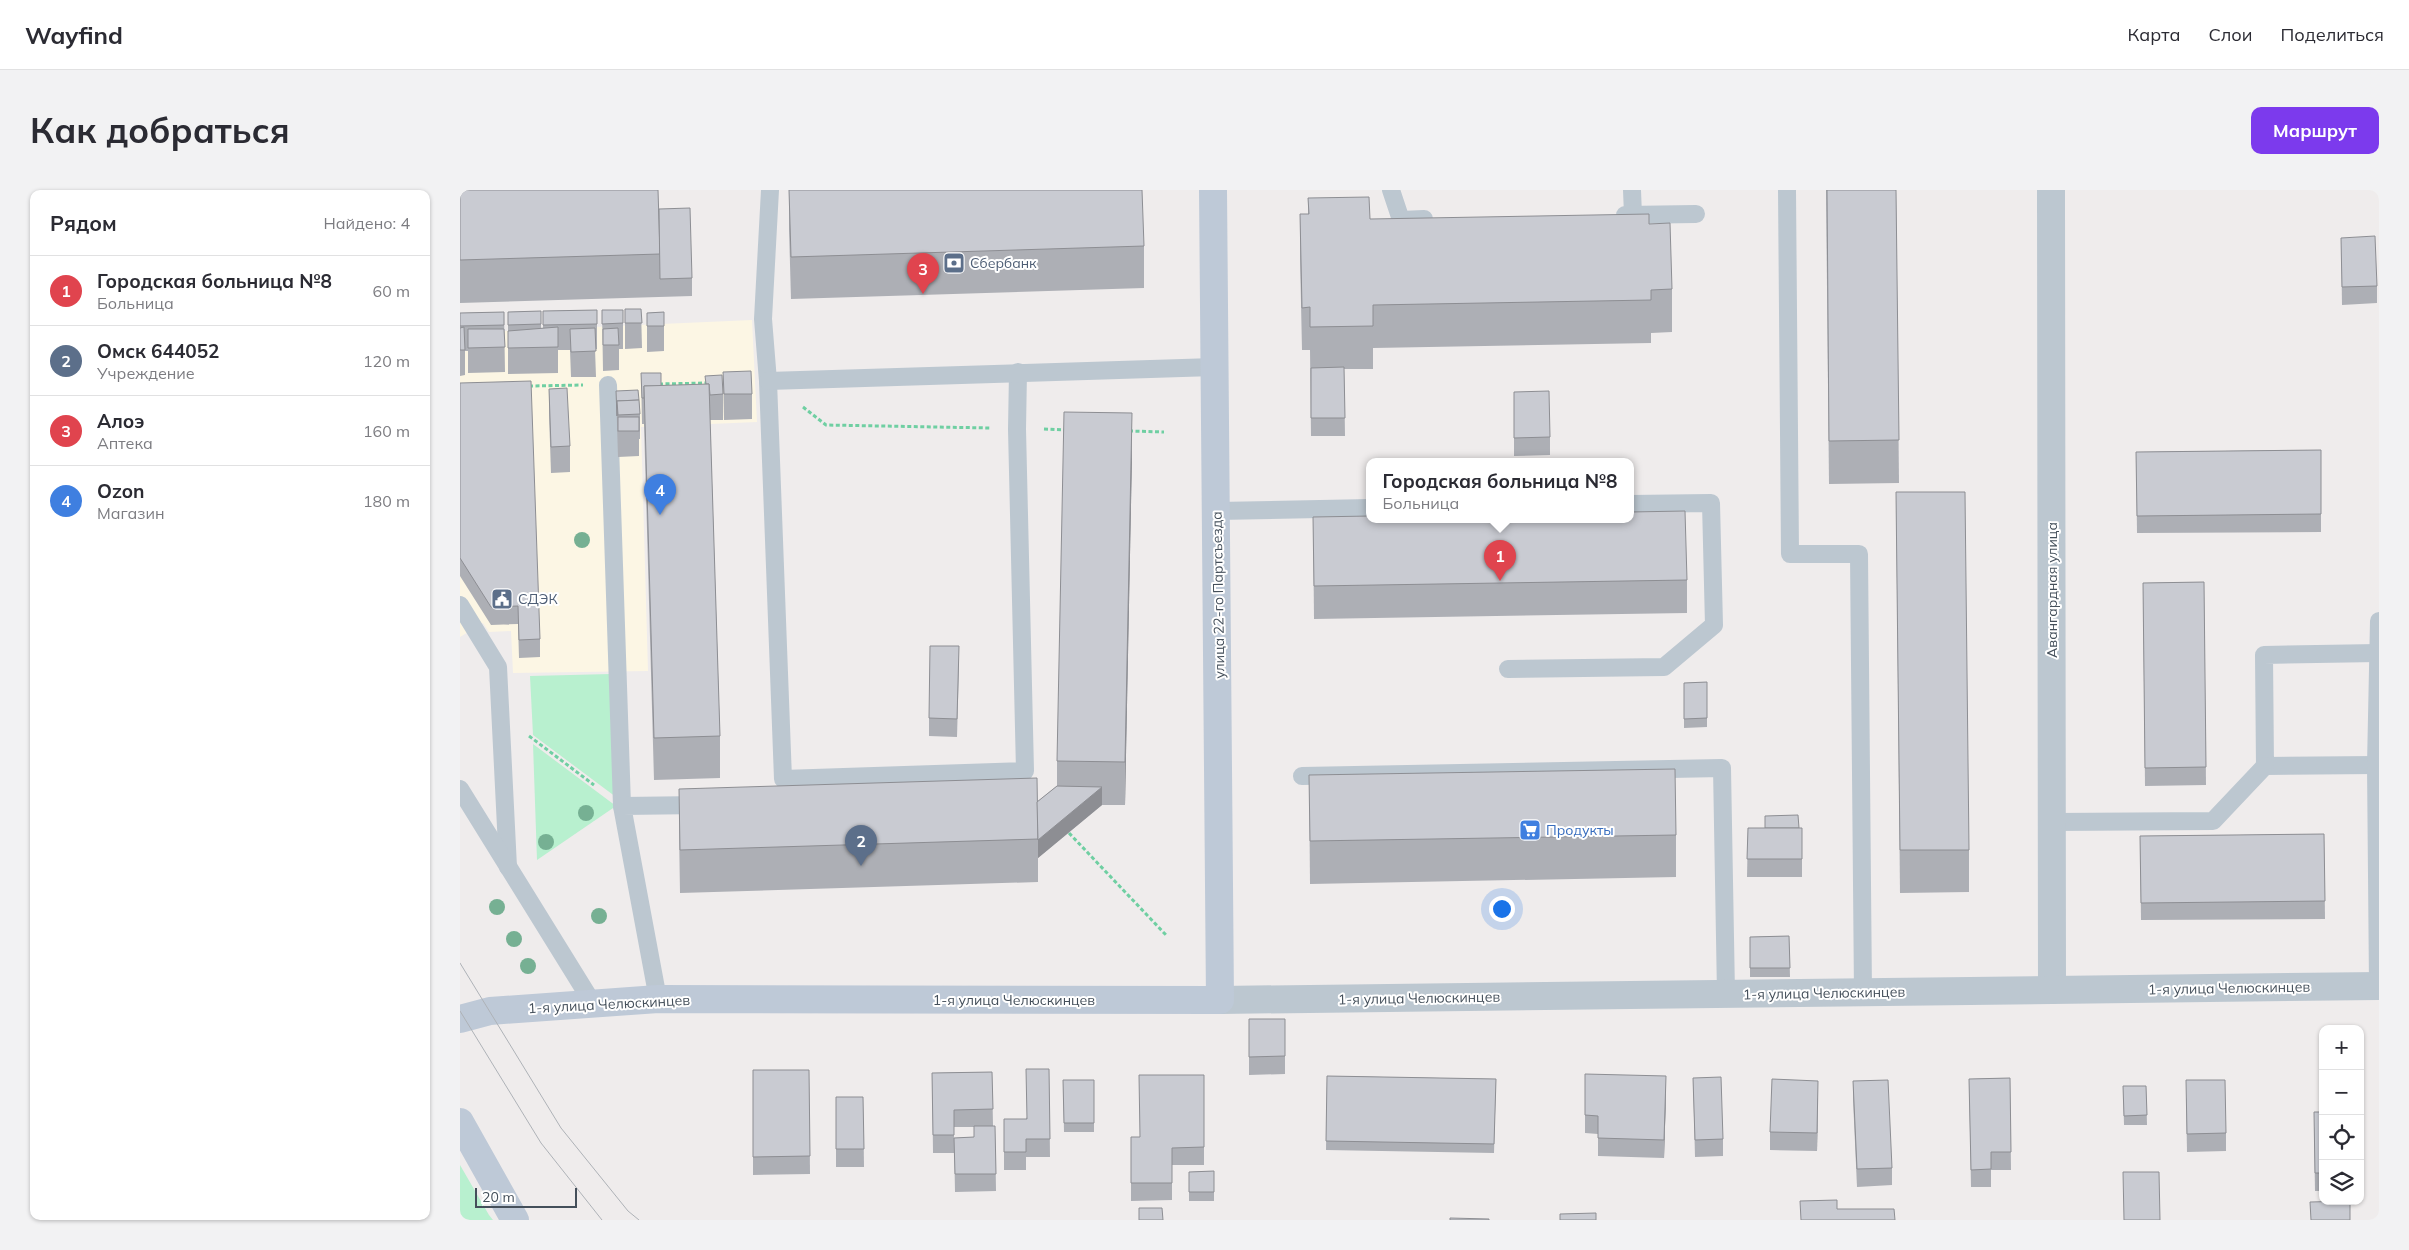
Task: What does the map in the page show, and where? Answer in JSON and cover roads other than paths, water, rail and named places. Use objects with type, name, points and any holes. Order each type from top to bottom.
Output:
[{"type":"street","name":"улица 22-го Партсъезда","points":[[1213,190],[1220,1000]]},
{"type":"street","name":"Авангардная улица","points":[[2051,190],[2052,990]]},
{"type":"street","name":"1-я улица Челюскинцев","points":[[460,1019],[490,1011],[592,1002],[658,999],[1220,1000],[2378,986]]},
{"type":"street","points":[[460,1122],[515,1220]]},
{"type":"lane","points":[[770,190],[763,319],[768,381],[783,788],[1025,770],[1017,429],[1018,372]]},
{"type":"lane","points":[[1391,190],[1402,220],[1440,219]]},
{"type":"lane","points":[[1632,190],[1633,215]]},
{"type":"lane","points":[[1787,190],[1790,554],[1859,554],[1863,993]]},
{"type":"lane","points":[[1604,216],[1696,214]]},
{"type":"lane","points":[[768,381],[1214,367]]},
{"type":"lane","points":[[608,385],[622,806],[658,999]]},
{"type":"lane","points":[[1508,670],[1664,667],[1714,625],[1712,502],[1634,504]]},
{"type":"lane","points":[[1217,511],[1366,508]]},
{"type":"lane","points":[[460,605],[498,666],[508,867]]},
{"type":"lane","points":[[2378,986],[2378,797],[2376,765],[2379,621]]},
{"type":"lane","points":[[2052,822],[2213,821],[2265,766],[2264,655],[2378,653]]},
{"type":"lane","points":[[2265,766],[2376,765]]},
{"type":"lane","points":[[1302,776],[1722,768],[1726,994]]},
{"type":"lane","points":[[460,789],[592,1002]]},
{"type":"lane","points":[[622,806],[717,805]]},
{"type":"tram line","points":[[460,963],[561,1128],[628,1211],[639,1220]]},
{"type":"tram line","points":[[460,1011],[541,1143],[602,1220]]},
{"type":"place","name":"Сбербанк","points":[[954,263]]},
{"type":"place","name":"Алоэ","points":[[923,294]]},
{"type":"place","name":"Ozon","points":[[660,515]]},
{"type":"place","name":"Городская больница №8","points":[[1500,581]]},
{"type":"place","name":"СДЭК","points":[[502,599]]},
{"type":"place","name":"Продукты","points":[[1530,830]]},
{"type":"place","name":"Омск 644052","points":[[861,866]]}]
